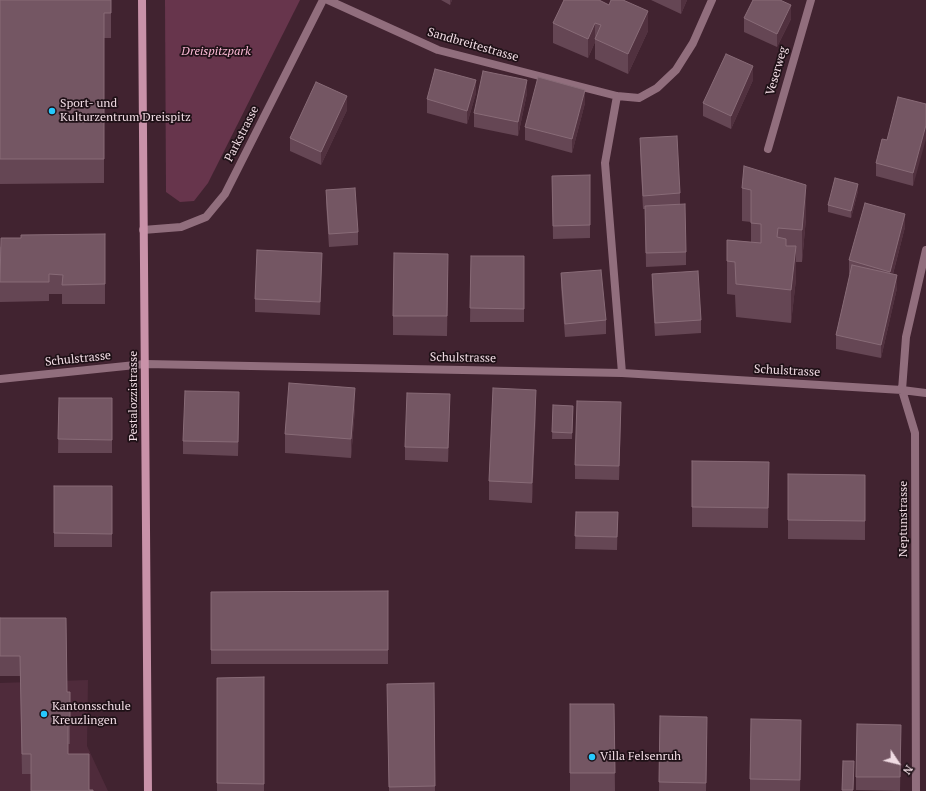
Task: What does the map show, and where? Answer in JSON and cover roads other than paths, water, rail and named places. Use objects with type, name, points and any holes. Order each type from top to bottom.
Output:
[{"type":"street","name":"Pestalozzistrasse","points":[[142,0],[143,230],[146,364],[148,791]]},
{"type":"street","name":"Parkstrasse","points":[[143,230],[181,227],[206,217],[225,194],[323,0]]},
{"type":"street","name":"Sandbreitestrasse","points":[[328,0],[438,50],[617,96],[639,98],[657,88],[676,70],[693,43],[712,0]]},
{"type":"street","name":"Veserweg","points":[[768,149],[811,0]]},
{"type":"street","points":[[617,96],[606,162],[622,373]]},
{"type":"street","name":"Neptunstrasse","points":[[916,791],[915,433],[902,390],[906,337],[926,250]]},
{"type":"street","name":"Schulstrasse","points":[[0,379],[146,364],[622,373],[902,390],[926,393]]},
{"type":"place","name":"Sport- und Kulturzentrum Dreispitz","points":[[52,111]]},
{"type":"place","name":"Kantonsschule Kreuzlingen","points":[[44,714]]},
{"type":"place","name":"Villa Felsenruh","points":[[592,757]]},
{"type":"park label","name":"Dreispitzpark","points":[[216,52]]}]
